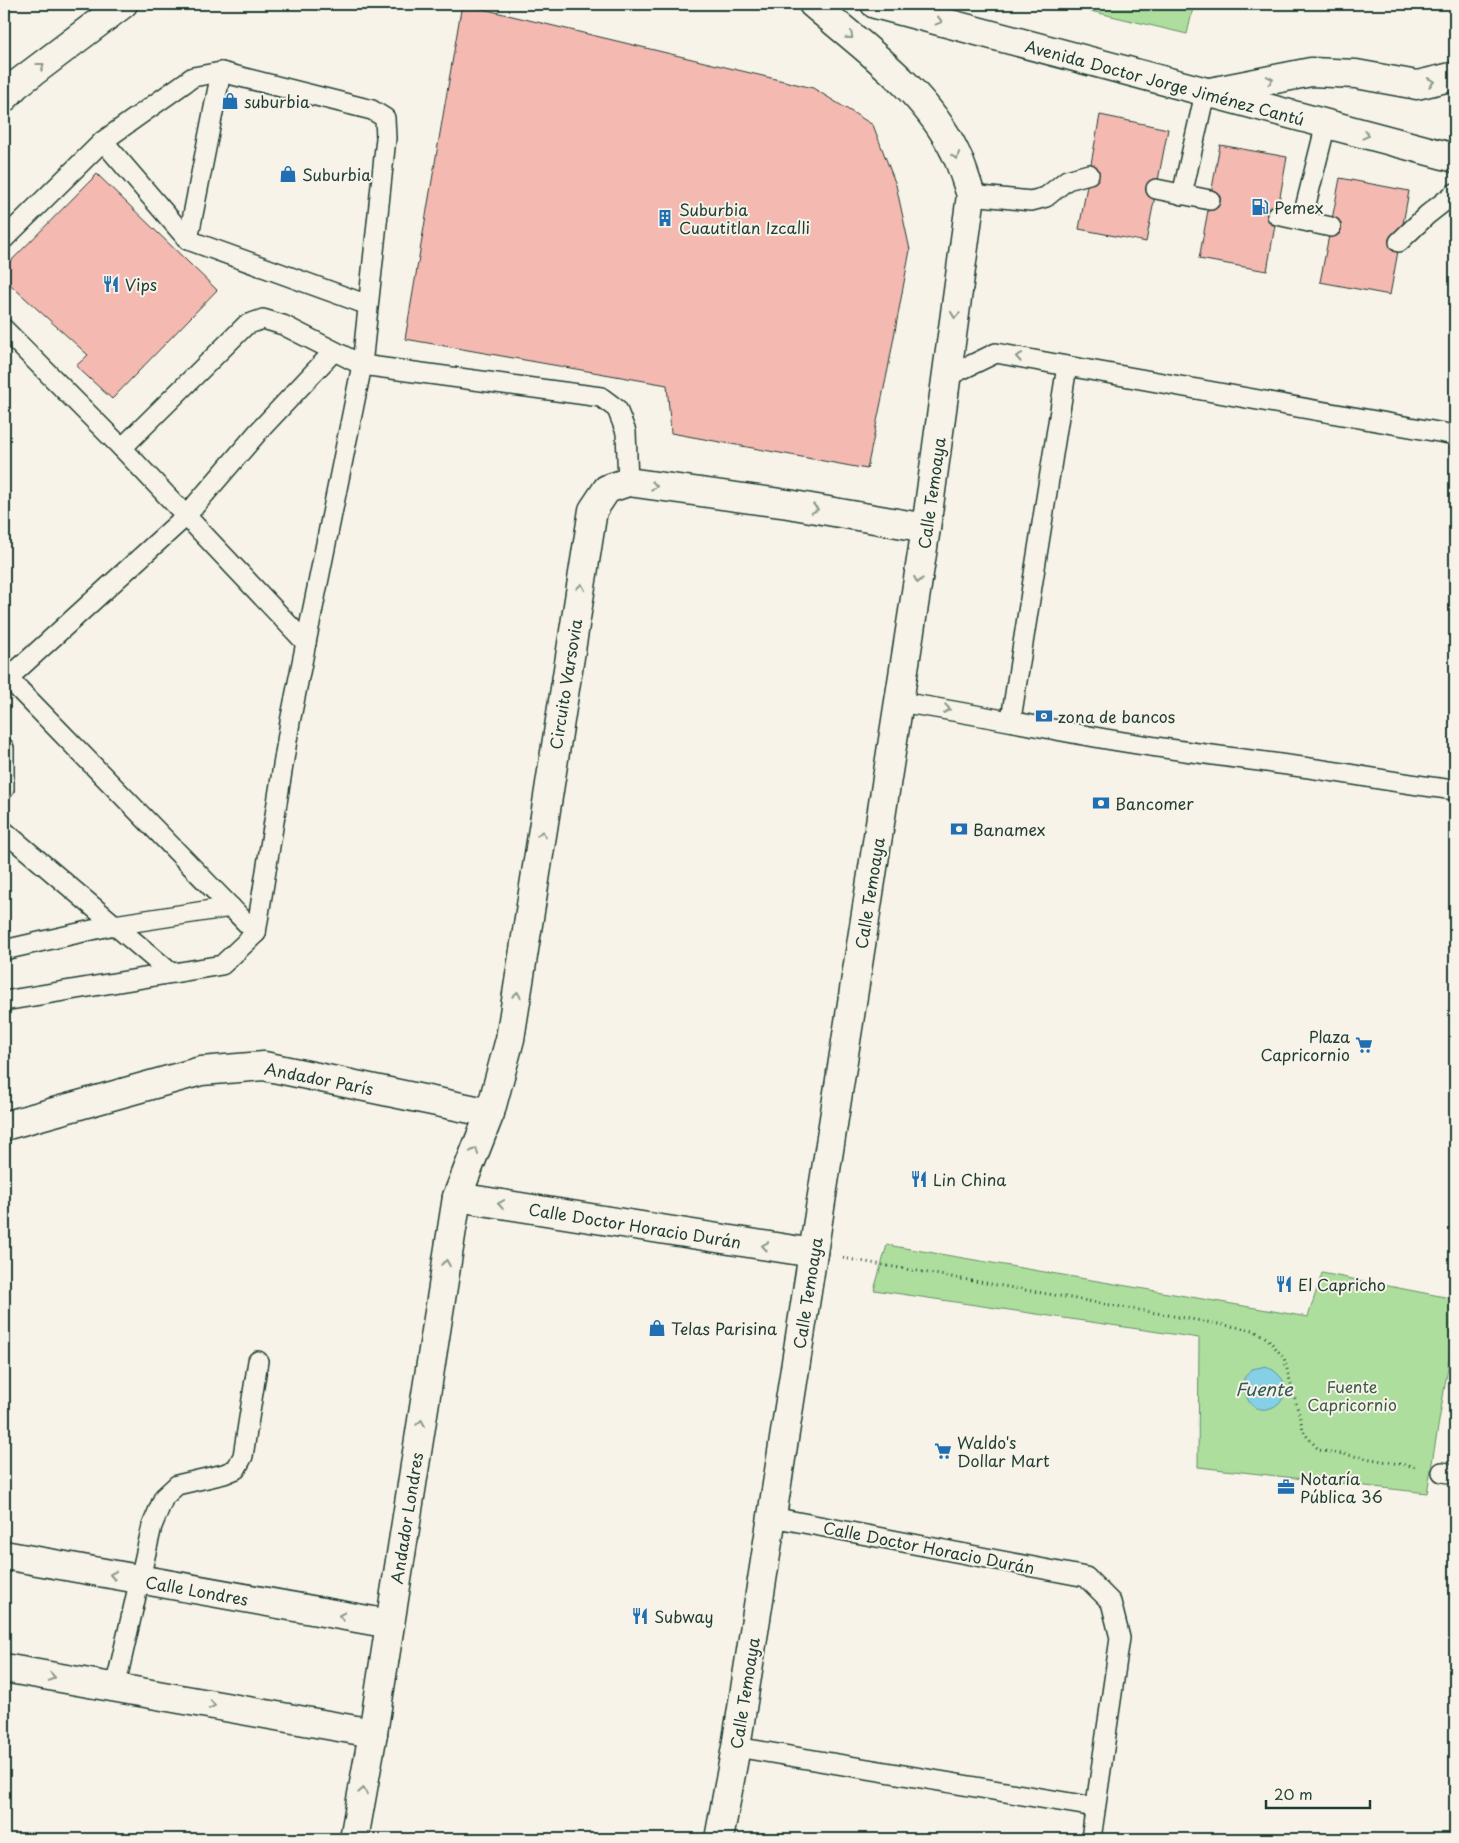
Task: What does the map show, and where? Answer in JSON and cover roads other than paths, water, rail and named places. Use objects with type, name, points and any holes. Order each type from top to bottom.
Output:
[{"type":"street","points":[[4,98],[16,85],[123,4]]},
{"type":"street","name":"Calle Temoaya","points":[[719,1839],[736,1747],[926,528],[971,195],[955,151],[928,109],[900,79],[813,4]]},
{"type":"street","name":"Avenida Doctor Jorge Jiménez Cantú","points":[[875,4],[1455,158]]},
{"type":"street","points":[[1205,93],[1310,72],[1356,74],[1417,85],[1455,76]]},
{"type":"street","name":"Circuito Varsovia","points":[[457,1197],[490,1113],[510,1039],[593,510],[606,489],[628,482],[788,504],[926,528]]},
{"type":"street","name":"Andador París","points":[[4,1126],[201,1071],[264,1066],[490,1113]]},
{"type":"street","name":"Calle Doctor Horacio Durán","points":[[457,1197],[813,1253]]},
{"type":"street","name":"Andador Londres","points":[[354,1839],[373,1733],[457,1197]]},
{"type":"street","name":"Calle Londres","points":[[4,1555],[390,1624]]},
{"type":"street","points":[[4,1668],[373,1733]]},
{"type":"lane","points":[[188,240],[221,72]]},
{"type":"lane","points":[[4,239],[103,140],[193,77],[221,72],[372,110],[385,118],[386,138],[362,365],[290,722],[256,933],[222,965],[4,1002]]},
{"type":"lane","points":[[1182,195],[1205,93]]},
{"type":"lane","points":[[1302,220],[1326,124]]},
{"type":"lane","points":[[103,140],[188,240],[368,305]]},
{"type":"lane","points":[[971,195],[1031,200],[1046,197],[1067,180],[1089,174]]},
{"type":"lane","points":[[1156,189],[1210,200]]},
{"type":"lane","points":[[1399,242],[1427,215],[1455,193]]},
{"type":"lane","points":[[1277,215],[1330,227]]},
{"type":"lane","points":[[122,448],[246,325],[263,319],[283,325],[333,352],[362,365],[601,397],[617,409],[626,432],[628,482]]},
{"type":"lane","points":[[4,328],[122,448],[306,644]]},
{"type":"lane","points":[[256,933],[6,680],[186,516],[258,432],[333,352]]},
{"type":"lane","points":[[946,377],[996,353],[1455,435]]},
{"type":"lane","points":[[1011,719],[1068,366]]},
{"type":"lane","points":[[899,702],[1011,719],[1153,746],[1315,769],[1387,782],[1455,790]]},
{"type":"lane","points":[[4,748],[4,789]]},
{"type":"lane","points":[[4,831],[172,973]]},
{"type":"lane","points":[[4,950],[114,925],[231,907]]},
{"type":"lane","points":[[115,1688],[152,1526],[164,1497],[177,1485],[224,1474],[236,1469],[243,1456],[258,1361]]},
{"type":"lane","name":"Calle Doctor Horacio Durán","points":[[772,1517],[1086,1577],[1111,1602],[1120,1638],[1096,1807]]},
{"type":"lane","points":[[736,1747],[1096,1807],[1091,1839]]},
{"type":"water","name":"Fuente","points":[[1266,1366],[1281,1377],[1285,1389],[1283,1399],[1275,1406],[1265,1409],[1254,1407],[1247,1397],[1244,1378],[1252,1369]]},
{"type":"place","name":"suburbia","points":[[230,101]]},
{"type":"place","name":"Suburbia","points":[[288,174]]},
{"type":"place","name":"Pemex","points":[[1260,207]]},
{"type":"place","name":"Suburbia Cuautitlan Izcalli","points":[[665,218]]},
{"type":"place","name":"Vips","points":[[111,284]]},
{"type":"place","name":"zona de bancos","points":[[1044,716]]},
{"type":"place","name":"Bancomer","points":[[1101,803]]},
{"type":"place","name":"Banamex","points":[[959,829]]},
{"type":"place","name":"Plaza Capricornio","points":[[1364,1045]]},
{"type":"place","name":"Lin China","points":[[919,1179]]},
{"type":"place","name":"El Capricho","points":[[1284,1284]]},
{"type":"place","name":"Telas Parisina","points":[[657,1328]]},
{"type":"place","name":"Waldo's Dollar Mart","points":[[943,1451]]},
{"type":"place","name":"Notaría Pública 36","points":[[1286,1487]]},
{"type":"place","name":"Subway","points":[[640,1616]]},
{"type":"park label","name":"Fuente Capricornio","points":[[1352,1395]]}]
